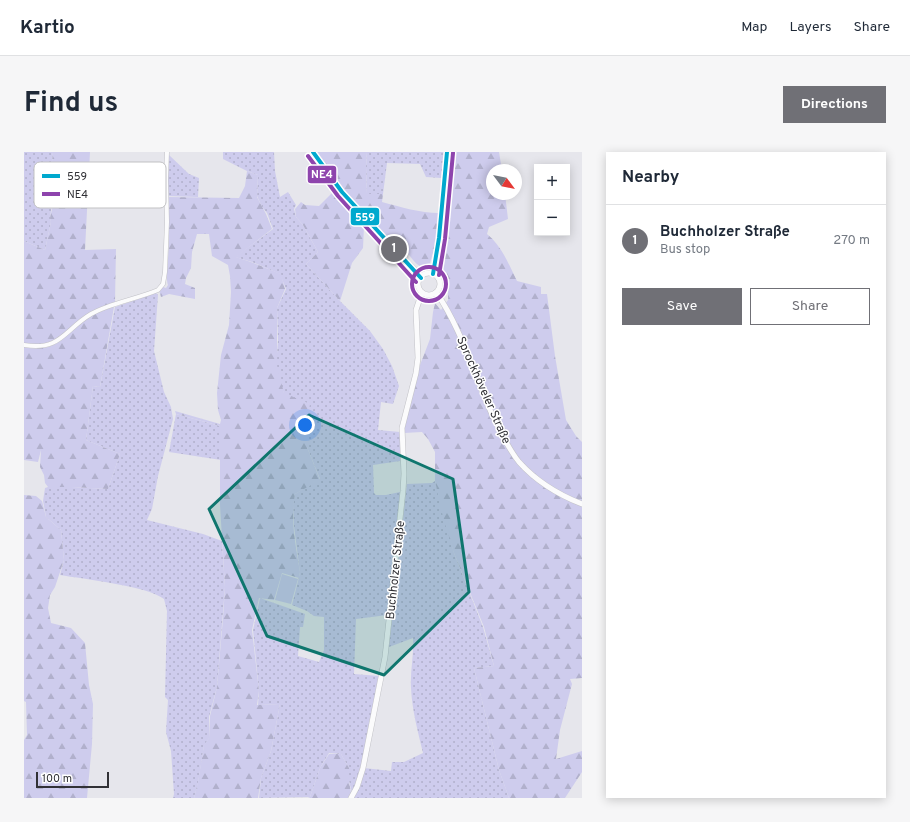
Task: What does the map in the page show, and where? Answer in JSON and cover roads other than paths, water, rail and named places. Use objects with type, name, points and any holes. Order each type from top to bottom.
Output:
[{"type":"street","points":[[24,345],[35,347],[53,344],[91,314],[158,290],[163,284],[166,272],[167,152]]},
{"type":"street","points":[[313,152],[342,192],[383,238],[414,269],[420,278],[419,284],[422,292],[430,295],[436,292]]},
{"type":"street","points":[[420,278],[426,274],[433,274],[436,264],[441,226],[447,152]]},
{"type":"street","name":"Sprockhöveler Straße","points":[[433,274],[437,276],[440,281],[440,287],[436,292],[456,327],[500,433],[509,448],[519,462],[537,479],[567,499],[582,504]]},
{"type":"street","name":"Buchholzer Straße","points":[[351,798],[357,787],[363,768],[385,657],[403,491],[404,474],[402,428],[416,373],[418,358],[416,310],[422,292]]},
{"type":"place","name":"Buchholzer Straße","points":[[394,249]]}]
